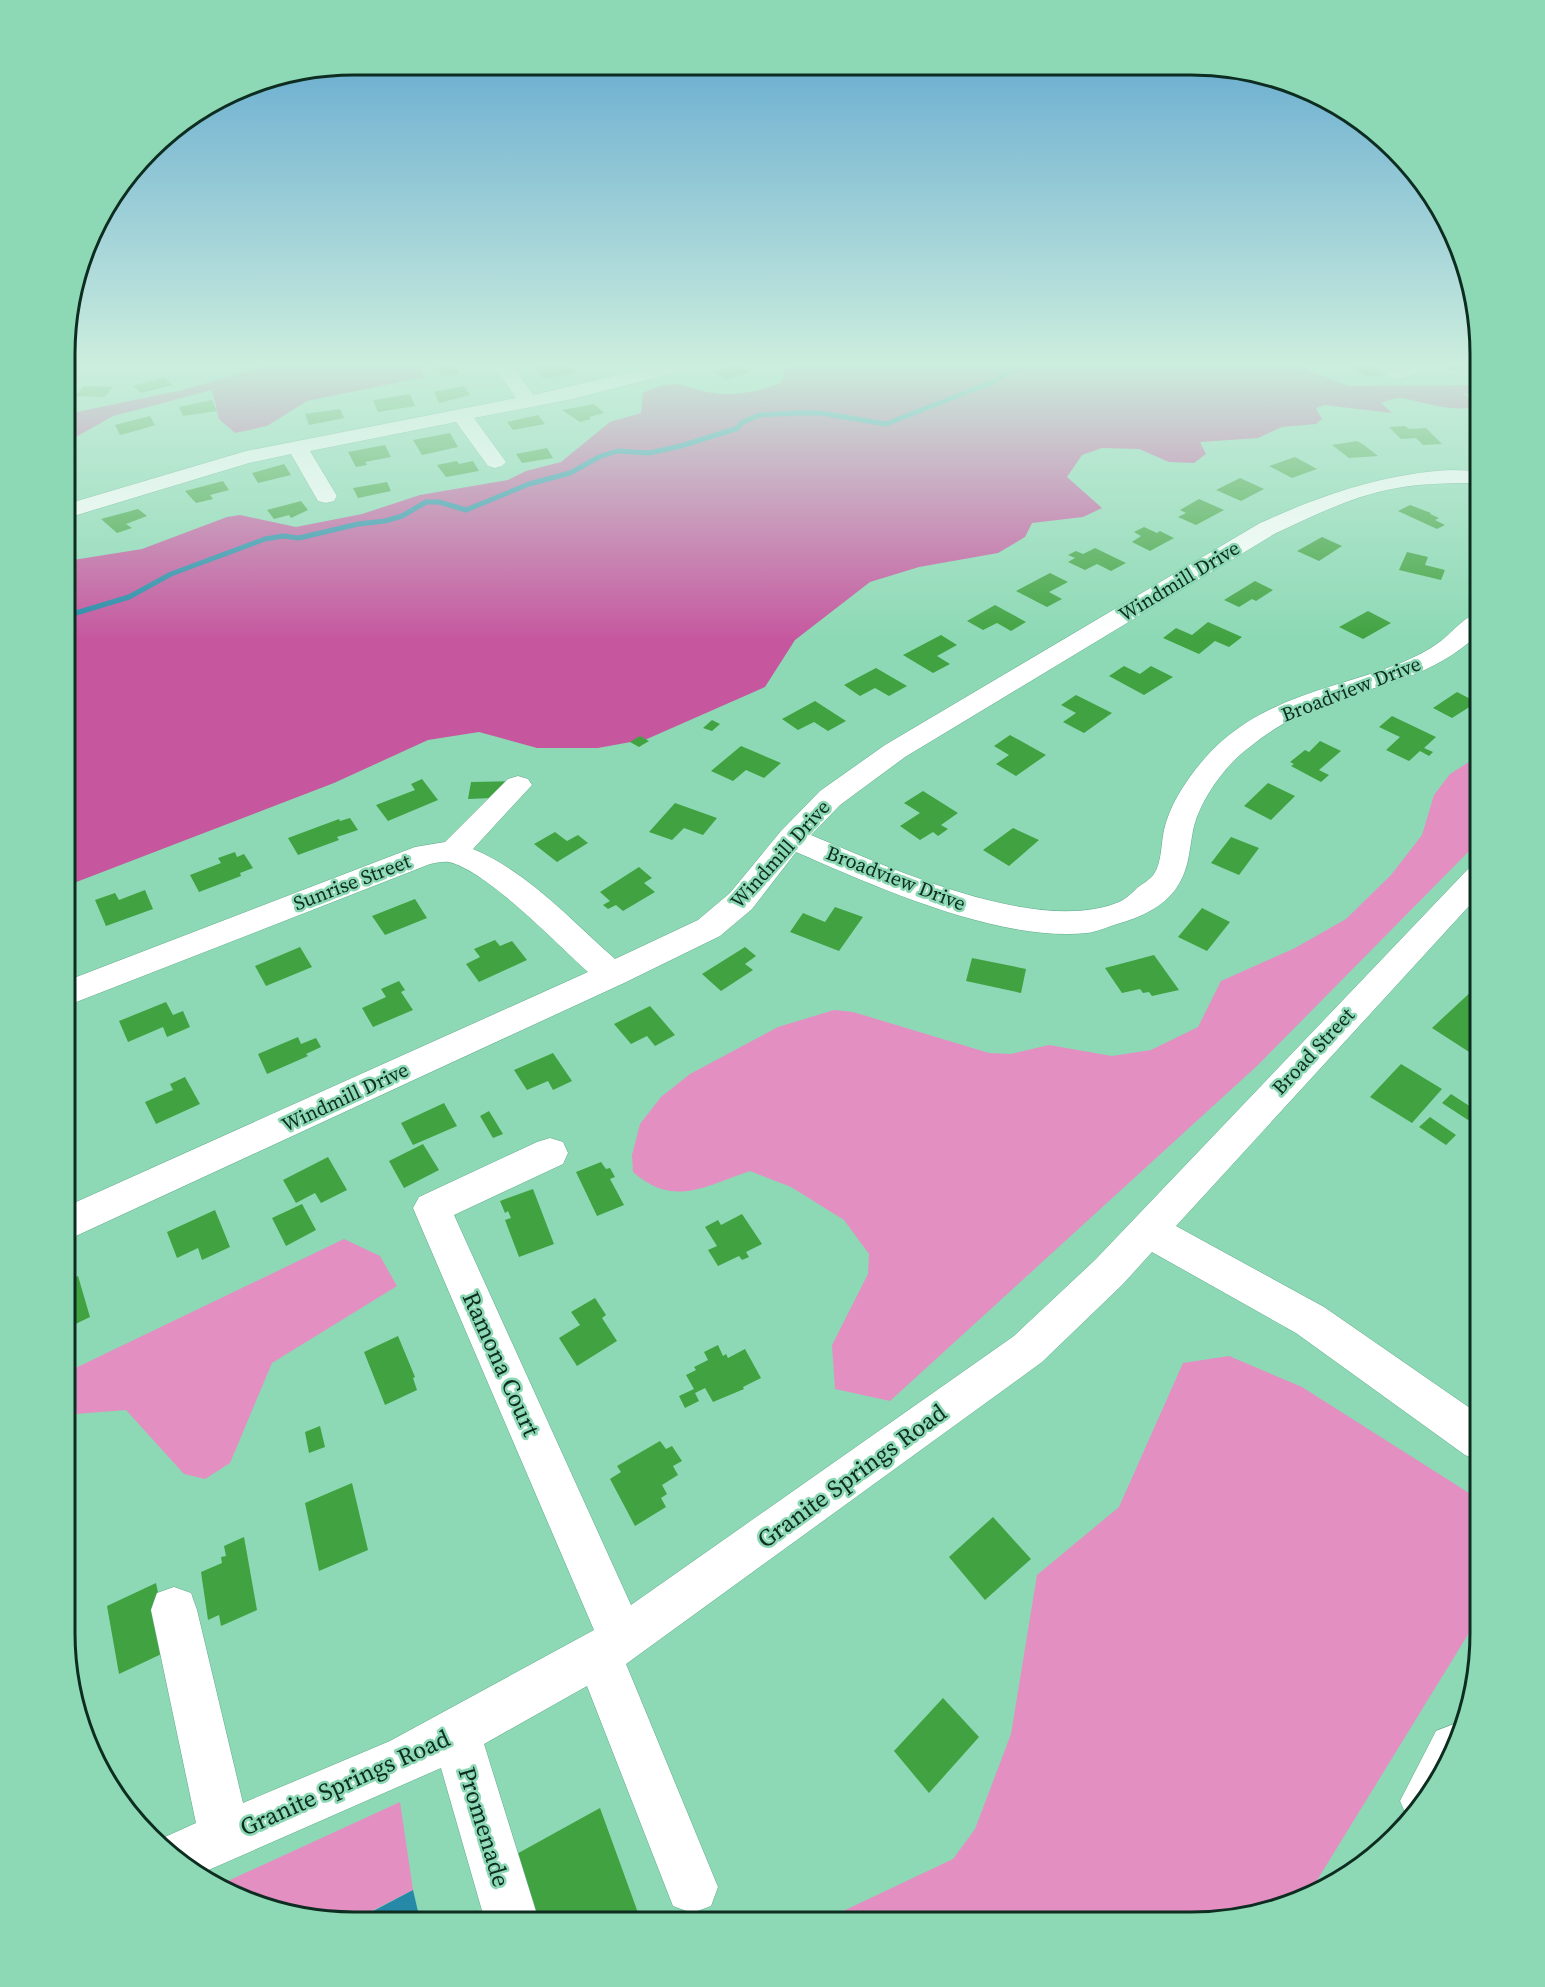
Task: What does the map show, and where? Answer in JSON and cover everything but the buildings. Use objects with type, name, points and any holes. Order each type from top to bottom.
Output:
[{"type":"street","points":[[75,509],[211,467],[264,455]]},
{"type":"street","points":[[302,455],[327,496]]},
{"type":"street","points":[[490,455],[495,462]]},
{"type":"street","name":"Windmill Drive","points":[[75,1221],[612,975],[709,928],[741,901],[791,838],[830,798],[895,751],[1268,528],[1304,511],[1374,485],[1440,476],[1470,477]]},
{"type":"street","name":"Broadview Drive","points":[[791,838],[952,903],[1035,922],[1086,922],[1115,917],[1147,899],[1166,881],[1174,859],[1181,821],[1204,780],[1229,749],[1260,726],[1314,699],[1385,678],[1442,652],[1470,628]]},
{"type":"street","points":[[452,853],[518,785]]},
{"type":"street","name":"Sunrise Street","points":[[75,990],[426,854],[452,853],[474,861],[517,892],[612,975]]},
{"type":"street","name":"Broad Street","points":[[1148,1230],[1470,886]]},
{"type":"street","name":"Ramona Court","points":[[550,1153],[432,1208],[610,1646]]},
{"type":"street","points":[[1148,1230],[1310,1320],[1470,1433]]},
{"type":"street","name":"Granite Springs Road","points":[[184,1854],[408,1760],[610,1646],[1028,1349],[1109,1272],[1148,1230]]},
{"type":"street","points":[[174,1610],[225,1838]]},
{"type":"street","points":[[610,1646],[692,1887]]},
{"type":"street","name":"Promenade","points":[[456,1733],[509,1912]]},
{"type":"shaded area","points":[[570,455],[1083,455],[1067,477],[1102,508],[1083,517],[1032,523],[1025,537],[998,553],[919,567],[870,582],[795,640],[765,687],[647,739],[598,748],[537,748],[479,732],[428,740],[334,783],[75,883],[75,560],[142,549],[227,517],[240,515],[296,527],[362,514],[420,495],[508,480],[526,471],[561,462]]},
{"type":"shaded area","points":[[1152,455],[1205,455],[1194,463],[1169,462]]},
{"type":"shaded area","points":[[1470,761],[1470,850],[1258,1065],[890,1401],[835,1389],[832,1345],[868,1274],[869,1254],[844,1220],[791,1187],[750,1171],[690,1191],[662,1189],[648,1183],[633,1172],[632,1155],[640,1124],[661,1097],[690,1074],[778,1027],[834,1010],[853,1012],[989,1053],[1011,1054],[1049,1045],[1112,1056],[1151,1050],[1198,1027],[1221,981],[1295,948],[1346,919],[1391,875],[1422,835],[1434,795],[1450,774]]},
{"type":"shaded area","points":[[344,1239],[380,1256],[397,1286],[272,1363],[230,1463],[205,1479],[184,1474],[126,1410],[75,1415],[75,1368]]},
{"type":"shaded area","points":[[1229,1356],[1302,1387],[1470,1494],[1470,1631],[1316,1882],[1281,1897],[1227,1910],[1191,1912],[841,1912],[953,1859],[975,1829],[1011,1734],[1037,1575],[1119,1507],[1183,1363]]},
{"type":"shaded area","points":[[400,1802],[413,1890],[370,1912],[300,1907],[247,1891],[227,1881]]},
{"type":"water","points":[[413,1890],[418,1912],[371,1912]]},
{"type":"waterway","points":[[75,613],[129,597],[171,574],[265,539],[283,536],[299,538],[358,524],[385,521],[402,516],[426,502],[439,502],[466,510],[529,484],[570,473],[606,455]]}]
